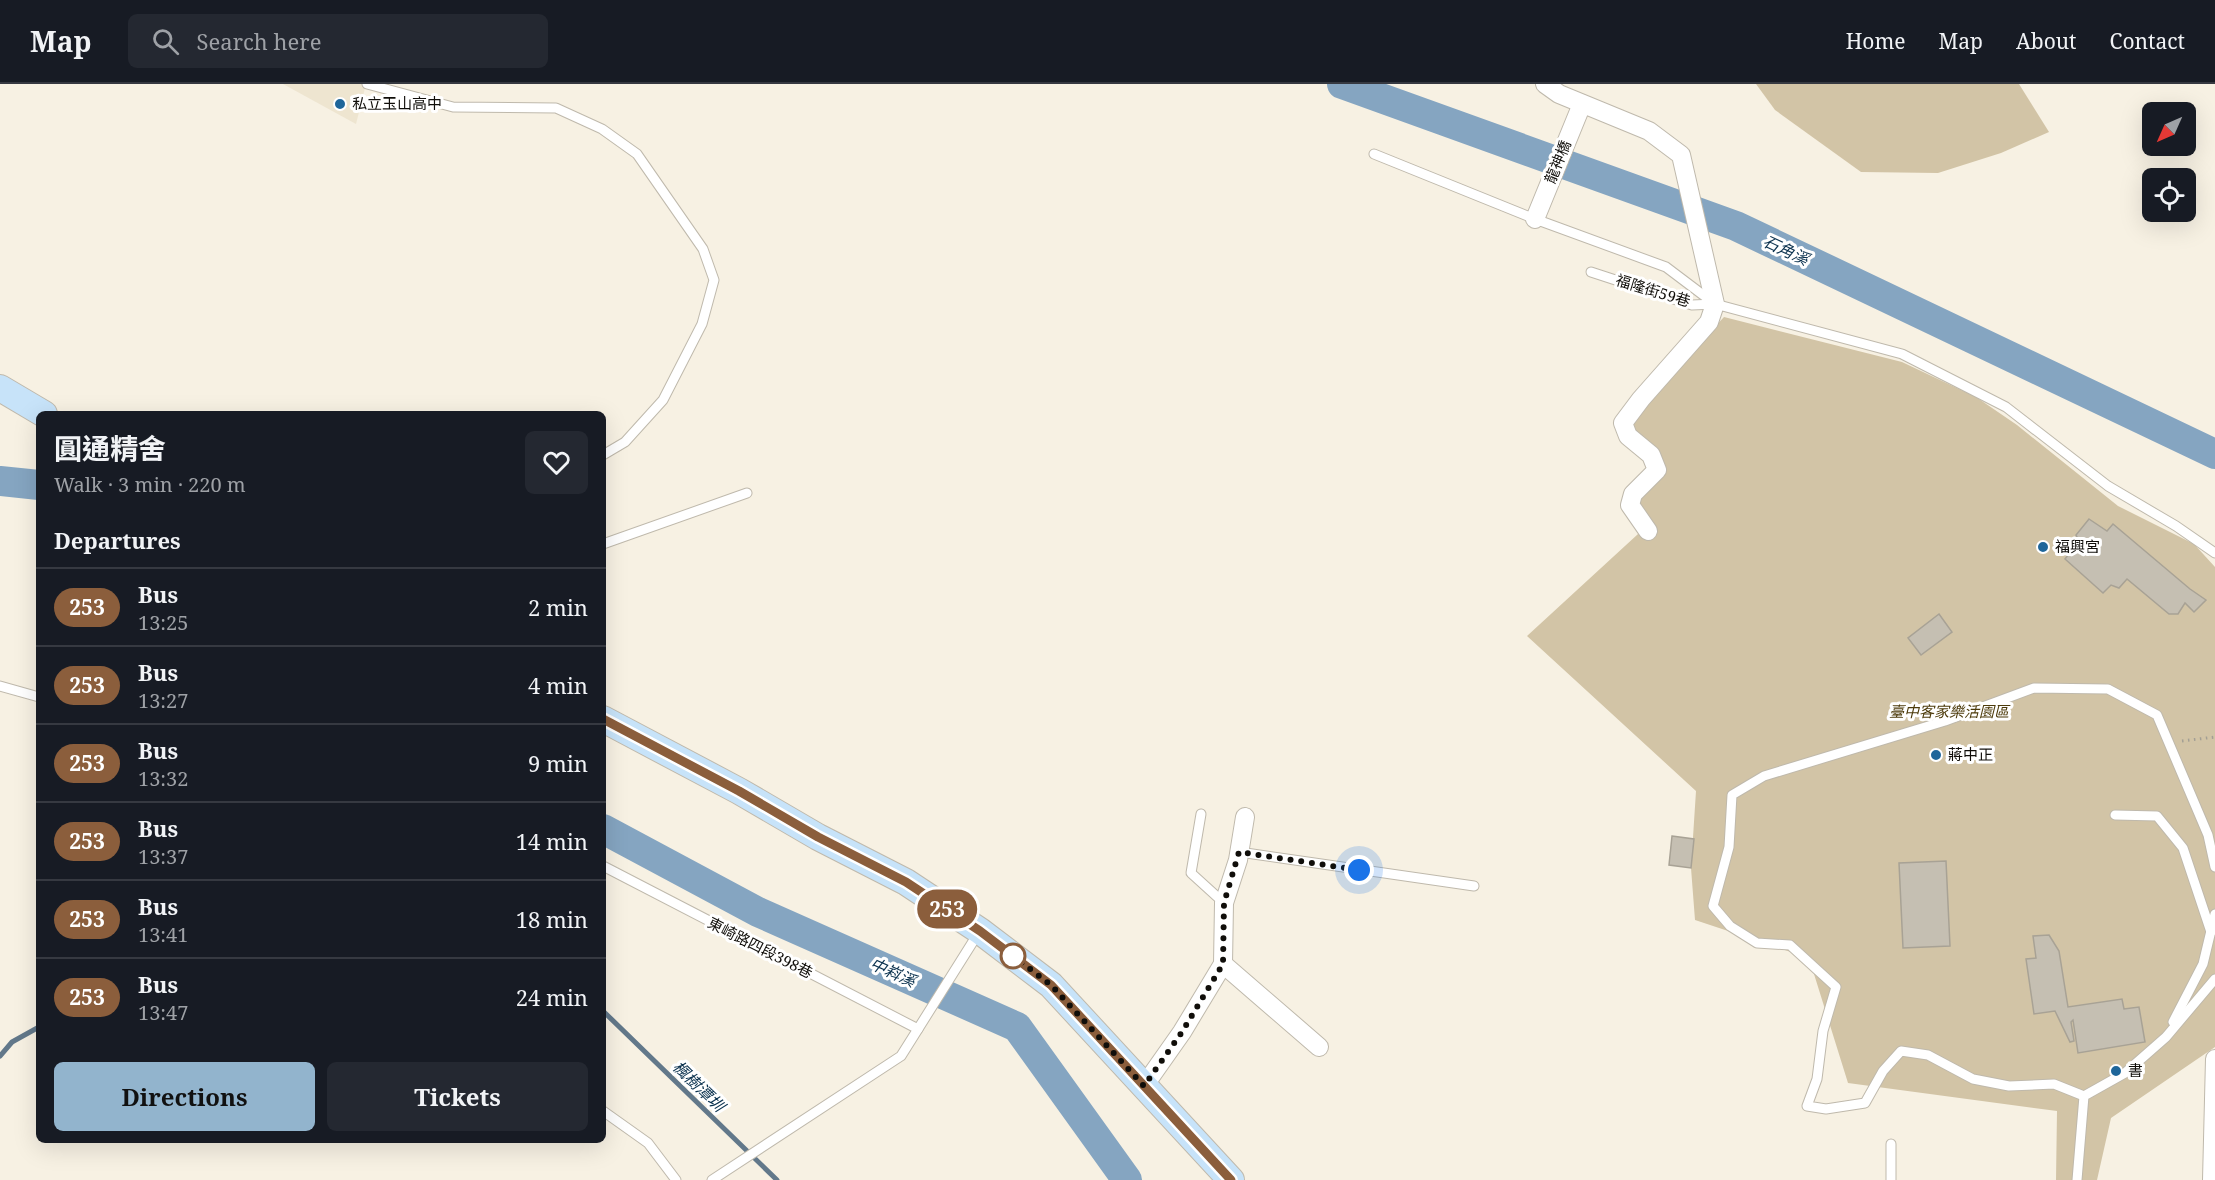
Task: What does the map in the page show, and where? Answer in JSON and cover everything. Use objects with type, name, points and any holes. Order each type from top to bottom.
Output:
[{"type":"street","points":[[1545,84],[1559,94],[1650,132],[1681,155],[1715,304],[1709,322],[1641,399],[1623,423],[1628,436],[1651,456],[1657,470],[1633,494],[1630,505],[1648,531]]},
{"type":"street","name":"龍神橋","points":[[1535,219],[1582,104]]},
{"type":"street","points":[[0,388],[39,411]]},
{"type":"street","points":[[606,721],[739,791],[818,837],[906,882],[980,931],[1051,985],[1231,1180]]},
{"type":"street","points":[[1144,1086],[1182,1032],[1223,964],[1224,903],[1239,852],[1245,818]]},
{"type":"street","points":[[1223,964],[1319,1047]]},
{"type":"street","points":[[2212,1180],[2215,1059]]},
{"type":"lane","points":[[367,84],[453,107],[556,108],[602,129],[637,153],[703,249],[714,280],[702,324],[663,400],[625,442],[606,453]]},
{"type":"lane","points":[[1374,154],[1535,219],[1666,267],[1715,304],[1902,354],[2006,407],[2108,486],[2176,526],[2215,553]]},
{"type":"lane","name":"福隆街59巷","points":[[1591,272],[1692,305],[1715,304]]},
{"type":"lane","points":[[606,543],[747,493]]},
{"type":"lane","points":[[0,686],[36,696]]},
{"type":"lane","points":[[2084,1096],[2054,1084],[2009,1086],[1973,1079],[1928,1055],[1901,1051],[1883,1071],[1864,1103],[1826,1109],[1807,1106],[1817,1079],[1823,1031],[1836,987],[1790,945],[1757,943],[1730,927],[1713,906],[1729,847],[1732,795],[1764,776],[1945,721],[2034,688],[2108,689],[2157,715],[2208,835],[2215,867]]},
{"type":"lane","points":[[1201,814],[1191,873],[1224,903]]},
{"type":"lane","points":[[2115,814],[2157,816],[2183,848],[2211,932]]},
{"type":"lane","points":[[1239,852],[1474,886]]},
{"type":"lane","name":"東崎路四段398巷","points":[[606,868],[918,1029]]},
{"type":"lane","points":[[2166,1037],[2204,964],[2215,914]]},
{"type":"lane","points":[[712,1180],[901,1056],[980,931]]},
{"type":"lane","points":[[2084,1096],[2125,1073],[2166,1037],[2215,979]]},
{"type":"lane","points":[[2077,1180],[2084,1096]]},
{"type":"lane","points":[[606,1113],[648,1143],[676,1180]]},
{"type":"lane","points":[[1890,1144],[1891,1180]]},
{"type":"path","points":[[2169,743],[2215,737]]},
{"type":"shaded area","name":"私立玉山高中","points":[[283,84],[366,84],[356,124]]},
{"type":"green space","points":[[1756,84],[2019,84],[2049,132],[2001,153],[1938,173],[1861,172],[1775,110]]},
{"type":"green space","name":"臺中客家樂活園區","points":[[1724,317],[1902,362],[1976,397],[2017,425],[2118,506],[2194,544],[2215,567],[2215,1047],[2111,1118],[2097,1180],[2056,1180],[2057,1111],[1848,1083],[1809,958],[1695,920],[1691,868],[1696,791],[1527,636],[1650,523],[1634,498],[1662,468],[1625,422]]},
{"type":"building","points":[[2089,519],[2107,531],[2113,524],[2206,600],[2194,612],[2185,603],[2178,614],[2169,614],[2127,579],[2119,588],[2111,585],[2103,593],[2065,559],[2079,541],[2076,535]]},
{"type":"building","points":[[1939,614],[1952,632],[1921,655],[1908,638]]},
{"type":"building","points":[[1672,836],[1694,839],[1691,868],[1669,865]]},
{"type":"building","points":[[1946,861],[1950,946],[1903,948],[1899,863]]},
{"type":"building","points":[[2049,935],[2059,951],[2068,1007],[2122,999],[2124,1009],[2139,1007],[2145,1042],[2078,1053],[2073,1020],[2071,1022],[2074,1041],[2070,1042],[2055,1011],[2034,1014],[2026,959],[2036,958],[2033,936]]},
{"type":"waterway","name":"石角溪","points":[[1342,84],[1736,226],[2215,454]]},
{"type":"waterway","name":"中嵙溪","points":[[0,481],[36,485]]},
{"type":"waterway","name":"中嵙溪","points":[[606,831],[758,912],[1017,1027],[1127,1180]]},
{"type":"waterway","name":"楓樹潭圳","points":[[606,1014],[777,1180]]},
{"type":"waterway","name":"楓樹潭圳","points":[[0,1056],[12,1042],[36,1029]]},
{"type":"bus line","name":"253","points":[[606,721],[739,791],[818,837],[906,882],[980,931],[1051,985],[1231,1180]]},
{"type":"place","name":"私立玉山高中","points":[[340,104]]},
{"type":"place","name":"福興宮","points":[[2043,547]]},
{"type":"place","name":"蔣中正","points":[[1936,755]]},
{"type":"place","name":"書","points":[[2116,1071]]},
{"type":"route","points":[[1013,956],[1051,985],[1144,1086],[1182,1032],[1223,964],[1224,903],[1239,852],[1359,870]]}]
